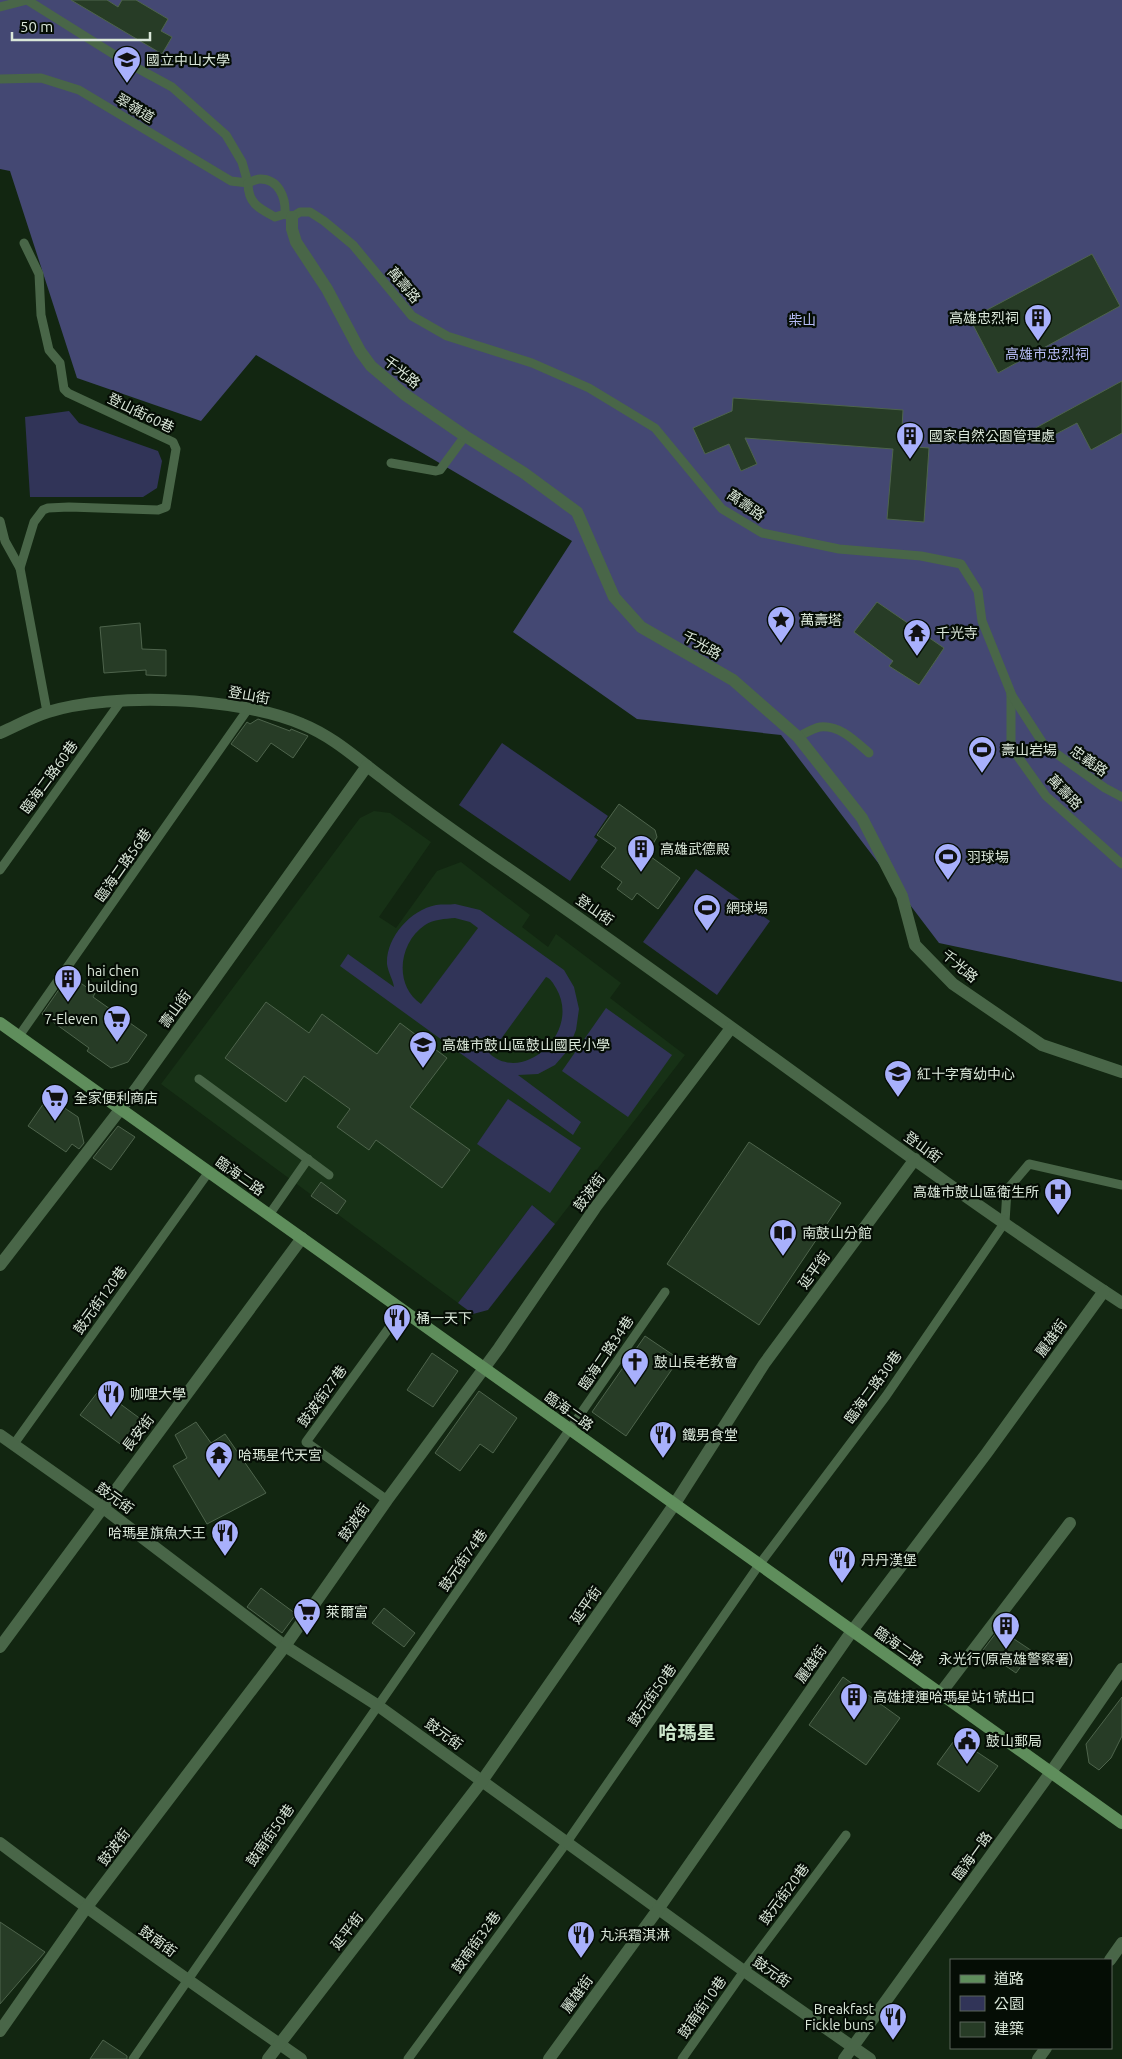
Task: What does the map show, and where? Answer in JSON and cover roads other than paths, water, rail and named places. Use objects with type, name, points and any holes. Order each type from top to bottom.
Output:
[{"type":"street","name":"千光路","points":[[288,216],[296,242],[327,289],[370,366],[404,394],[465,436],[524,473],[577,512],[614,597],[641,627],[733,680],[798,738],[862,818],[902,896],[915,945],[953,984],[1042,1045],[1122,1072]]},
{"type":"street","name":"登山街","points":[[0,733],[47,712],[76,706],[121,701],[168,700],[248,709],[304,724],[339,742],[367,766],[480,849],[620,946],[731,1028],[915,1159],[1122,1303]]},
{"type":"street","name":"壽山街","points":[[0,1265],[121,1109],[367,766]]},
{"type":"street","name":"臨海二路","points":[[0,1023],[1122,1823]]},
{"type":"street","name":"鼓波街","points":[[0,2031],[86,1908],[285,1646],[484,1368],[595,1208],[731,1028]]},
{"type":"street","name":"延平街","points":[[268,2059],[482,1781],[674,1504],[764,1364],[915,1159]]},
{"type":"street","name":"長安街","points":[[0,1647],[302,1238]]},
{"type":"street","name":"麗雄街","points":[[549,2059],[659,1908],[852,1631],[986,1454],[1104,1291]]},
{"type":"street","name":"鼓元街","points":[[0,1435],[102,1507],[285,1646],[377,1705],[870,2059]]},
{"type":"street","points":[[940,1694],[1070,1523]]},
{"type":"street","name":"臨海一路","points":[[844,2059],[1051,1772],[1122,1669]]},
{"type":"street","name":"鼓南街","points":[[0,1843],[186,1980],[301,2059]]},
{"type":"street","points":[[1111,1959],[1122,1943]]},
{"type":"lane","points":[[0,7],[27,0],[126,62],[172,87],[226,135],[242,162],[248,183],[248,195],[259,209],[275,218],[288,216]]},
{"type":"lane","name":"翠嶺道","points":[[0,79],[41,78],[79,90],[231,181],[248,183],[260,179],[274,184],[280,189],[288,216]]},
{"type":"lane","name":"萬壽路","points":[[288,216],[300,212],[310,212],[324,221],[353,245],[412,316],[447,336],[532,363],[589,388],[655,428],[722,508],[762,533],[839,550],[921,556],[961,564],[978,591],[982,621],[1011,693],[1010,747],[1046,796],[1122,864]]},
{"type":"lane","name":"登山街60巷","points":[[20,568],[34,522],[43,510],[69,507],[158,510],[166,507],[176,449],[173,442],[68,393],[64,389],[60,363],[49,350],[42,315],[39,274],[24,243]]},
{"type":"lane","points":[[391,463],[436,471],[440,470],[465,436]]},
{"type":"lane","name":"登山街60巷","points":[[0,521],[6,541],[20,568],[47,712]]},
{"type":"lane","name":"忠義路","points":[[1011,693],[1044,745],[1105,788],[1122,797]]},
{"type":"lane","name":"臨海二路60巷","points":[[0,870],[121,701]]},
{"type":"lane","name":"臨海二路56巷","points":[[19,1036],[248,709]]},
{"type":"lane","points":[[798,738],[818,727],[834,728],[848,735],[869,753]]},
{"type":"lane","points":[[199,1079],[329,1175]]},
{"type":"lane","points":[[269,1215],[308,1160]]},
{"type":"lane","points":[[1005,1222],[1008,1190],[1029,1164],[1122,1185]]},
{"type":"lane","name":"鼓元街120巷","points":[[14,1444],[208,1173]]},
{"type":"lane","name":"臨海二路30巷","points":[[758,1565],[886,1396],[1005,1222]]},
{"type":"lane","name":"臨海二路34巷","points":[[570,1430],[665,1292]]},
{"type":"lane","name":"鼓波街27巷","points":[[388,1500],[306,1442],[402,1310]]},
{"type":"lane","name":"鼓元街74巷","points":[[377,1705],[570,1430]]},
{"type":"lane","name":"鼓元街50巷","points":[[567,1842],[758,1565]]},
{"type":"lane","name":"鼓南街50巷","points":[[133,2059],[377,1705]]},
{"type":"lane","name":"鼓元街20巷","points":[[744,1970],[846,1835]]},
{"type":"lane","name":"鼓南街32巷","points":[[408,2059],[567,1842]]},
{"type":"lane","name":"鼓南街10巷","points":[[682,2059],[744,1970]]},
{"type":"place","name":"國立中山大學","points":[[127,84]]},
{"type":"place","name":"高雄忠烈祠","points":[[1038,342]]},
{"type":"place","name":"國家自然公園管理處","points":[[910,460]]},
{"type":"place","name":"萬壽塔","points":[[781,644]]},
{"type":"place","name":"千光寺","points":[[917,657]]},
{"type":"place","name":"壽山岩場","points":[[982,774]]},
{"type":"place","name":"高雄武德殿","points":[[641,873]]},
{"type":"place","name":"羽球場","points":[[948,881]]},
{"type":"place","name":"網球場","points":[[707,932]]},
{"type":"place","name":"hai chen building","points":[[68,1003]]},
{"type":"place","name":"7-Eleven","points":[[117,1043]]},
{"type":"place","name":"高雄市鼓山區鼓山國民小學","points":[[423,1069]]},
{"type":"place","name":"紅十字育幼中心","points":[[898,1098]]},
{"type":"place","name":"全家便利商店","points":[[55,1122]]},
{"type":"place","name":"高雄市鼓山區衛生所","points":[[1058,1216]]},
{"type":"place","name":"南鼓山分館","points":[[783,1257]]},
{"type":"place","name":"桶一天下","points":[[397,1342]]},
{"type":"place","name":"鼓山長老教會","points":[[635,1386]]},
{"type":"place","name":"咖哩大學","points":[[111,1418]]},
{"type":"place","name":"鐵男食堂","points":[[663,1459]]},
{"type":"place","name":"哈瑪星代天宮","points":[[219,1479]]},
{"type":"place","name":"哈瑪星旗魚大王","points":[[225,1557]]},
{"type":"place","name":"丹丹漢堡","points":[[842,1584]]},
{"type":"place","name":"萊爾富","points":[[307,1636]]},
{"type":"place","name":"永光行(原高雄警察署)","points":[[1006,1650]]},
{"type":"place","name":"高雄捷運哈瑪星站1號出口","points":[[854,1721]]},
{"type":"place","name":"鼓山郵局","points":[[967,1765]]},
{"type":"place","name":"丸浜霜淇淋","points":[[581,1959]]},
{"type":"place","name":"Breakfast Fickle buns","points":[[893,2041]]},
{"type":"district","name":"哈瑪星","points":[[687,1732]]},
{"type":"park label","name":"柴山","points":[[802,320]]},
{"type":"park label","name":"高雄市忠烈祠","points":[[1047,354]]}]
